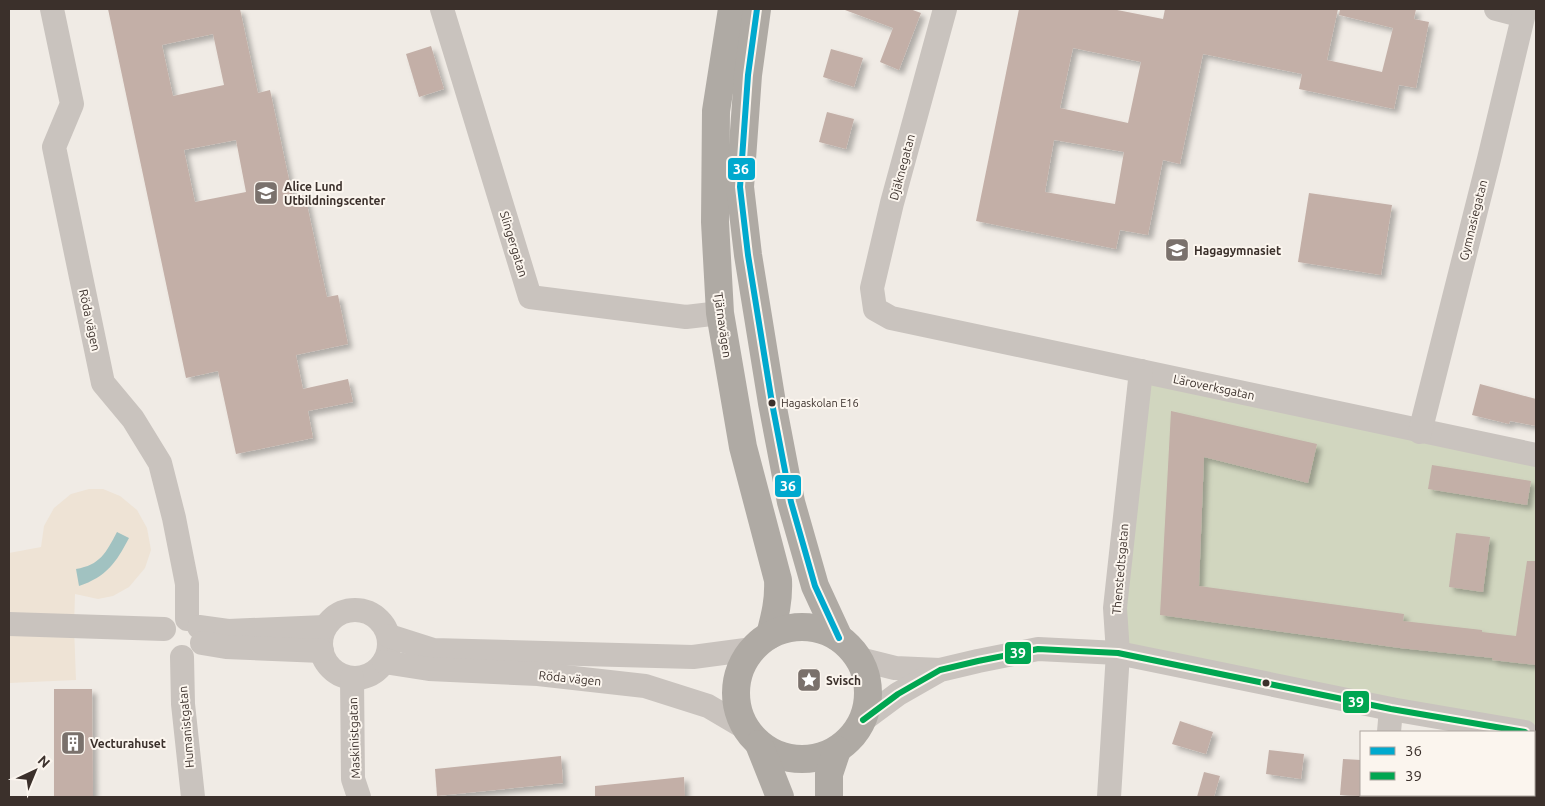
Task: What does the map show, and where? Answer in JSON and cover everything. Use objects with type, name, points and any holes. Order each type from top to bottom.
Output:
[{"type":"highway","name":"Tjärnavägen","points":[[732,9],[716,111],[715,222],[720,313],[743,447],[778,580],[777,604],[762,642]]},
{"type":"highway","points":[[757,9],[748,75],[740,187],[748,255],[772,403],[791,502],[815,586],[839,638]]},
{"type":"highway","points":[[753,736],[773,753],[789,758],[806,760],[837,750],[852,737],[863,720],[868,700],[867,679],[859,659],[839,638],[828,632],[805,627],[793,628],[762,642],[745,661],[739,674],[736,688],[740,716],[753,736],[780,797]]},
{"type":"highway","points":[[829,797],[830,774],[837,750]]},
{"type":"street","name":"Röda vägen","points":[[52,9],[72,104],[54,146],[103,383],[133,418],[160,463],[174,518],[196,630]]},
{"type":"street","name":"Slingergatan","points":[[442,9],[530,297],[686,317],[720,313]]},
{"type":"street","name":"Djäknegatan","points":[[891,318],[875,309],[872,288],[892,203],[946,9]]},
{"type":"street","points":[[1496,9],[1524,12]]},
{"type":"street","name":"Gymnasiegatan","points":[[1420,432],[1524,12]]},
{"type":"street","name":"Läroverksgatan","points":[[891,318],[1420,432],[1536,455]]},
{"type":"street","name":"Thenstedtsgatan","points":[[1109,797],[1118,653],[1115,608],[1141,371]]},
{"type":"street","points":[[349,610],[370,612],[378,618],[389,636],[388,654],[384,662],[370,674],[361,677],[352,678],[332,669],[322,651],[321,643],[325,628],[331,619],[349,610]]},
{"type":"street","points":[[196,630],[194,653],[182,657],[175,656],[169,652],[164,635],[174,619],[196,630],[226,647],[322,651]]},
{"type":"street","points":[[9,624],[164,635]]},
{"type":"street","points":[[196,630],[325,628]]},
{"type":"street","points":[[9,633],[164,635]]},
{"type":"street","name":"Röda vägen","points":[[389,636],[433,650],[693,657],[762,642]]},
{"type":"street","points":[[859,659],[894,668],[940,670],[1038,649],[1118,653],[1391,709],[1520,731]]},
{"type":"street","name":"Humanistgatan","points":[[182,657],[183,704],[193,797]]},
{"type":"street","name":"Röda vägen","points":[[384,662],[429,669],[538,674],[645,686],[708,706],[753,736]]},
{"type":"street","points":[[863,720],[898,694],[940,670]]},
{"type":"street","name":"Maskinistgatan","points":[[352,678],[353,780],[360,797]]},
{"type":"street","points":[[1389,731],[1391,709]]},
{"type":"green space","points":[[1141,371],[1536,455],[1536,734],[1535,731],[1521,731],[1118,653]]},
{"type":"shaded area","points":[[89,489],[103,489],[120,496],[137,510],[147,528],[151,550],[145,568],[129,587],[113,596],[98,599],[75,594],[76,680],[9,683],[9,553],[41,547],[44,526],[54,508],[71,494]]},
{"type":"water","points":[[117,532],[129,538],[120,555],[103,573],[79,586],[76,569],[97,561],[106,552]]},
{"type":"building","name":"Alice Lund Utbildningscenter","points":[[108,9],[240,9],[258,93],[270,90],[293,198],[305,195],[327,297],[338,295],[348,344],[296,355],[303,389],[348,379],[353,402],[308,411],[313,438],[236,454],[218,371],[186,378]],"holes":[[[213,34],[224,85],[173,96],[162,45]],[[236,140],[246,192],[195,202],[184,150]]]},
{"type":"building","points":[[845,9],[910,9],[921,13],[899,70],[880,62],[893,28]]},
{"type":"building","points":[[1019,9],[1112,9],[1163,19],[1165,9],[1338,9],[1327,60],[1382,72],[1393,28],[1339,15],[1340,9],[1416,9],[1414,19],[1429,22],[1416,88],[1399,85],[1394,109],[1299,89],[1302,74],[1203,54],[1180,164],[1163,160],[1148,235],[1120,230],[1116,249],[976,221]],"holes":[[[1073,48],[1141,62],[1128,123],[1060,108]],[[1054,140],[1124,152],[1115,204],[1045,192]]]},
{"type":"building","points":[[431,46],[444,89],[419,97],[406,54]]},
{"type":"building","points":[[831,49],[863,58],[854,87],[823,77]]},
{"type":"building","points":[[827,112],[854,119],[846,149],[819,142]]},
{"type":"building","points":[[1309,193],[1392,205],[1381,275],[1298,262]]},
{"type":"building","points":[[1480,384],[1536,399],[1536,426],[1510,421],[1509,424],[1472,415]]},
{"type":"building","points":[[1171,411],[1317,444],[1308,483],[1204,457],[1199,586],[1404,614],[1403,621],[1516,636],[1527,561],[1536,561],[1536,665],[1160,615]]},
{"type":"building","points":[[1432,465],[1531,481],[1527,505],[1428,489]]},
{"type":"building","points":[[1456,533],[1490,537],[1483,592],[1449,587]]},
{"type":"building","name":"Vecturahuset","points":[[54,689],[92,689],[93,797],[54,797]]},
{"type":"building","points":[[1180,721],[1213,732],[1206,754],[1172,744]]},
{"type":"building","points":[[1269,750],[1304,754],[1301,779],[1266,774]]},
{"type":"building","points":[[561,756],[563,783],[437,796],[435,769]]},
{"type":"building","points":[[1343,759],[1360,760],[1360,796],[1340,795]]},
{"type":"building","points":[[1204,772],[1220,776],[1214,797],[1197,797]]},
{"type":"building","points":[[684,777],[685,797],[595,797],[595,786]]},
{"type":"transit line","name":"36","points":[[757,9],[748,75],[740,187],[748,255],[772,403],[791,502],[815,586],[839,638]]},
{"type":"transit line","name":"39","points":[[863,720],[898,694],[940,670],[1038,649],[1118,653],[1391,709],[1519,731]]},
{"type":"place","name":"Alice Lund Utbildningscenter","points":[[266,193]]},
{"type":"place","name":"Hagagymnasiet","points":[[1177,250]]},
{"type":"place","name":"Hagaskolan E16","points":[[772,403]]},
{"type":"place","name":"Svisch","points":[[809,680]]},
{"type":"place","name":"Vecturahuset","points":[[73,743]]}]
